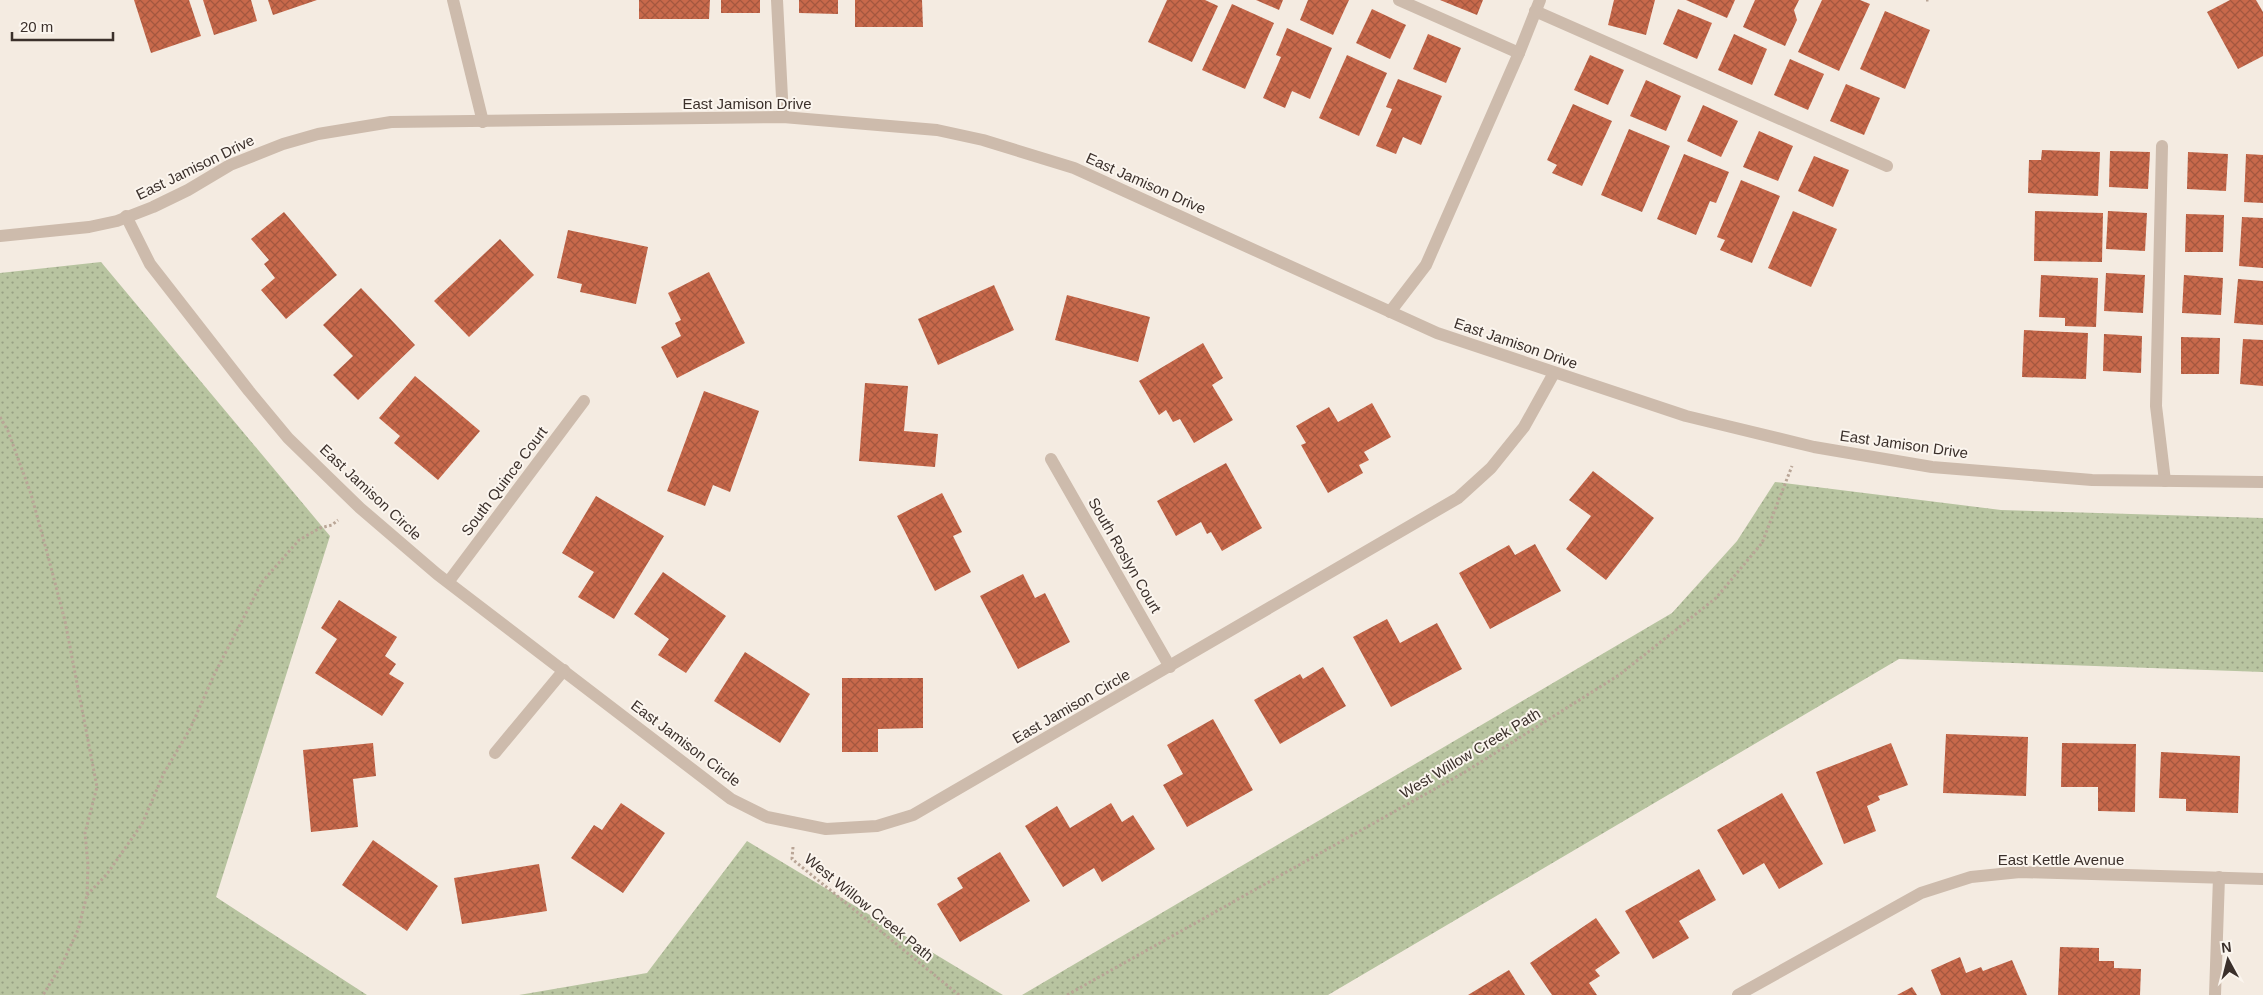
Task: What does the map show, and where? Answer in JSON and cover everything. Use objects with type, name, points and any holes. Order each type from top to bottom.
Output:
[{"type":"street","points":[[453,0],[483,122]]},
{"type":"street","points":[[777,0],[783,117]]},
{"type":"street","points":[[1399,0],[1519,53]]},
{"type":"street","points":[[1390,312],[1426,265],[1538,6],[1886,166]]},
{"type":"street","name":"East Jamison Drive","points":[[0,236],[89,227],[117,221],[179,195],[230,166],[283,144],[318,134],[391,122],[783,117],[937,130],[983,140],[1074,168],[1437,333],[1686,416],[1800,444],[1932,467],[2092,480],[2263,482]]},
{"type":"street","points":[[2162,146],[2156,406],[2165,481]]},
{"type":"street","name":"East Jamison Circle","points":[[126,216],[150,264],[249,391],[288,438],[355,503],[437,574],[449,581],[731,799],[767,817],[826,829],[877,826],[912,815],[1170,668],[1458,498],[1491,468],[1524,427],[1554,373]]},
{"type":"street","name":"South Quince Court","points":[[449,581],[584,401]]},
{"type":"street","name":"South Roslyn Court","points":[[1051,459],[1170,668]]},
{"type":"street","points":[[495,753],[564,670]]},
{"type":"street","name":"East Kettle Avenue","points":[[1738,995],[1921,893],[1971,877],[2020,872],[2263,879]]},
{"type":"street","points":[[2216,995],[2219,877]]},
{"type":"path","points":[[0,417],[8,431],[31,494],[48,556],[65,622],[97,787],[85,833],[88,865],[87,895],[78,930],[62,964],[43,995]]},
{"type":"path","name":"West Willow Creek Path","points":[[1067,995],[1465,772],[1619,675],[1716,598],[1762,544],[1800,444]]},
{"type":"path","points":[[87,895],[107,874],[142,824],[164,773],[190,729],[214,675],[262,582],[299,540],[320,528],[332,525],[355,503]]},
{"type":"path","name":"West Willow Creek Path","points":[[795,824],[792,859],[959,995]]},
{"type":"green space","points":[[101,262],[330,536],[216,897],[367,995],[0,995],[0,273]]},
{"type":"green space","points":[[1775,482],[2001,510],[2263,518],[2263,672],[1899,659],[1328,995],[1022,995],[1672,613],[1737,541]]},
{"type":"green space","points":[[747,841],[1003,995],[519,995],[647,973]]},
{"type":"building","points":[[134,0],[189,0],[201,36],[151,53]]},
{"type":"building","points":[[203,0],[251,0],[257,21],[214,35]]},
{"type":"building","points":[[268,0],[317,0],[273,15]]},
{"type":"building","points":[[639,0],[710,0],[709,19],[639,19]]},
{"type":"building","points":[[721,0],[760,0],[760,13],[721,13]]},
{"type":"building","points":[[799,0],[838,0],[838,14],[799,13]]},
{"type":"building","points":[[855,0],[922,0],[923,27],[855,27]]},
{"type":"building","points":[[1167,0],[1205,0],[1218,6],[1192,62],[1148,42]]},
{"type":"building","points":[[1256,0],[1283,0],[1279,10]]},
{"type":"building","points":[[1308,0],[1349,0],[1333,35],[1300,20]]},
{"type":"building","points":[[1440,0],[1483,0],[1477,15]]},
{"type":"building","points":[[1614,0],[1655,0],[1646,35],[1608,25]]},
{"type":"building","points":[[1686,0],[1735,0],[1727,18]]},
{"type":"building","points":[[1755,0],[1799,0],[1794,10],[1797,20],[1785,46],[1743,27]]},
{"type":"building","points":[[1822,0],[1860,0],[1870,4],[1839,71],[1798,52]]},
{"type":"building","points":[[2230,0],[2256,0],[2263,12],[2263,56],[2238,69],[2207,12]]},
{"type":"building","points":[[1232,4],[1274,23],[1245,89],[1202,70]]},
{"type":"building","points":[[1372,9],[1406,25],[1390,59],[1356,43]]},
{"type":"building","points":[[1678,9],[1712,23],[1697,59],[1663,44]]},
{"type":"building","points":[[1885,11],[1930,30],[1905,89],[1860,69]]},
{"type":"building","points":[[1287,28],[1332,48],[1310,99],[1292,91],[1285,108],[1263,98],[1281,57],[1276,55]]},
{"type":"building","points":[[1428,34],[1461,48],[1446,83],[1413,69]]},
{"type":"building","points":[[1734,34],[1767,49],[1752,85],[1718,70]]},
{"type":"building","points":[[1347,55],[1387,73],[1359,136],[1319,118]]},
{"type":"building","points":[[1590,55],[1624,70],[1608,105],[1574,90]]},
{"type":"building","points":[[1790,59],[1824,74],[1808,110],[1774,95]]},
{"type":"building","points":[[1398,79],[1442,96],[1421,145],[1403,137],[1396,154],[1376,146],[1392,109],[1386,107]]},
{"type":"building","points":[[1646,80],[1681,96],[1666,131],[1630,116]]},
{"type":"building","points":[[1846,84],[1880,98],[1864,135],[1830,121]]},
{"type":"building","points":[[1573,104],[1612,121],[1582,186],[1552,173],[1557,165],[1547,160]]},
{"type":"building","points":[[1703,105],[1738,121],[1721,157],[1687,141]]},
{"type":"building","points":[[1629,129],[1670,146],[1642,212],[1601,195]]},
{"type":"building","points":[[1759,131],[1793,146],[1778,181],[1743,167]]},
{"type":"building","points":[[2042,150],[2100,152],[2098,196],[2028,193],[2029,160],[2041,160]]},
{"type":"building","points":[[2110,151],[2150,152],[2148,189],[2109,187]]},
{"type":"building","points":[[2188,152],[2228,154],[2226,191],[2187,189]]},
{"type":"building","points":[[1684,154],[1729,172],[1716,203],[1710,201],[1696,235],[1657,219]]},
{"type":"building","points":[[2246,154],[2263,155],[2263,203],[2244,202]]},
{"type":"building","points":[[1814,156],[1849,170],[1833,207],[1798,191]]},
{"type":"building","points":[[1741,180],[1780,196],[1752,263],[1720,250],[1725,240],[1717,237]]},
{"type":"building","points":[[1793,211],[1837,229],[1811,287],[1768,268]]},
{"type":"building","points":[[2035,211],[2103,213],[2102,262],[2034,261]]},
{"type":"building","points":[[2108,211],[2147,213],[2145,251],[2106,249]]},
{"type":"building","points":[[284,212],[337,275],[286,319],[261,290],[275,278],[264,264],[269,260],[251,239]]},
{"type":"building","points":[[2186,214],[2224,215],[2223,252],[2185,252]]},
{"type":"building","points":[[2242,217],[2263,218],[2263,268],[2239,266]]},
{"type":"building","points":[[568,230],[648,247],[636,304],[580,292],[582,284],[557,278]]},
{"type":"building","points":[[500,239],[534,275],[469,337],[434,301]]},
{"type":"building","points":[[709,272],[745,343],[677,378],[661,347],[681,336],[675,323],[681,320],[668,293]]},
{"type":"building","points":[[2106,273],[2145,275],[2143,313],[2104,311]]},
{"type":"building","points":[[2041,275],[2098,278],[2096,327],[2065,326],[2065,318],[2039,317]]},
{"type":"building","points":[[2184,275],[2223,278],[2221,315],[2182,313]]},
{"type":"building","points":[[2238,279],[2263,281],[2263,325],[2234,323]]},
{"type":"building","points":[[994,285],[1014,330],[938,365],[918,319]]},
{"type":"building","points":[[361,288],[415,345],[358,400],[333,375],[353,356],[323,325]]},
{"type":"building","points":[[1067,295],[1150,317],[1138,362],[1055,340]]},
{"type":"building","points":[[2024,330],[2088,333],[2086,379],[2022,377]]},
{"type":"building","points":[[2104,334],[2142,336],[2141,373],[2103,371]]},
{"type":"building","points":[[2181,337],[2220,338],[2219,374],[2181,374]]},
{"type":"building","points":[[2243,339],[2263,340],[2263,386],[2240,384]]},
{"type":"building","points":[[1203,343],[1223,378],[1212,385],[1233,420],[1194,443],[1180,419],[1173,422],[1166,410],[1159,415],[1139,381]]},
{"type":"building","points":[[415,376],[480,431],[438,480],[394,443],[400,436],[379,418]]},
{"type":"building","points":[[865,383],[908,386],[904,431],[938,434],[935,467],[859,461]]},
{"type":"building","points":[[704,391],[759,411],[730,492],[713,485],[705,506],[667,491]]},
{"type":"building","points":[[1372,403],[1391,437],[1364,452],[1369,460],[1359,465],[1363,473],[1328,493],[1301,445],[1306,443],[1296,426],[1329,407],[1338,422]]},
{"type":"building","points":[[1226,463],[1262,528],[1222,551],[1211,532],[1207,534],[1201,522],[1176,536],[1157,501]]},
{"type":"building","points":[[1593,471],[1654,518],[1606,580],[1566,549],[1591,516],[1569,500]]},
{"type":"building","points":[[942,493],[962,532],[953,536],[971,572],[935,591],[897,516]]},
{"type":"building","points":[[596,496],[664,536],[614,619],[578,597],[594,572],[562,553]]},
{"type":"building","points":[[1535,544],[1561,591],[1490,629],[1459,573],[1509,545],[1515,555]]},
{"type":"building","points":[[663,572],[726,616],[686,673],[658,655],[669,639],[634,614]]},
{"type":"building","points":[[1023,574],[1035,598],[1045,593],[1070,642],[1018,669],[980,596]]},
{"type":"building","points":[[339,600],[397,637],[385,656],[396,664],[389,674],[404,683],[382,716],[315,673],[337,639],[321,628]]},
{"type":"building","points":[[1387,619],[1400,643],[1437,623],[1462,669],[1391,707],[1353,637]]},
{"type":"building","points":[[745,652],[810,694],[780,743],[714,701]]},
{"type":"building","points":[[1323,667],[1346,706],[1280,744],[1254,700],[1300,674],[1303,679]]},
{"type":"building","points":[[842,678],[923,678],[923,728],[878,729],[878,752],[842,752]]},
{"type":"building","points":[[1213,719],[1253,790],[1187,827],[1163,785],[1183,774],[1167,745]]},
{"type":"building","points":[[1946,734],[2028,737],[2026,796],[1943,793]]},
{"type":"building","points":[[373,743],[376,776],[353,779],[358,827],[311,832],[303,750]]},
{"type":"building","points":[[1891,743],[1908,785],[1878,796],[1880,800],[1867,806],[1876,831],[1844,844],[1816,772]]},
{"type":"building","points":[[2062,743],[2136,744],[2135,812],[2098,811],[2098,787],[2061,787]]},
{"type":"building","points":[[2161,752],[2240,756],[2238,813],[2186,811],[2186,799],[2159,798]]},
{"type":"building","points":[[1782,793],[1823,864],[1779,889],[1764,863],[1743,875],[1717,830]]},
{"type":"building","points":[[621,803],[665,833],[623,893],[571,858],[594,825],[602,830]]},
{"type":"building","points":[[1111,803],[1122,822],[1133,815],[1155,849],[1102,882],[1094,868],[1063,887],[1025,826],[1057,806],[1070,828]]},
{"type":"building","points":[[373,840],[438,886],[407,931],[342,885]]},
{"type":"building","points":[[1000,852],[1030,901],[960,942],[937,904],[963,888],[957,878]]},
{"type":"building","points":[[539,864],[547,911],[462,924],[454,878]]},
{"type":"building","points":[[1699,869],[1716,900],[1679,921],[1689,938],[1653,959],[1625,911]]},
{"type":"building","points":[[1596,918],[1620,953],[1595,970],[1600,976],[1589,983],[1597,995],[1552,995],[1530,963]]},
{"type":"building","points":[[2060,947],[2099,948],[2099,961],[2114,961],[2114,968],[2141,969],[2140,995],[2058,995]]},
{"type":"building","points":[[1960,957],[1966,973],[1981,967],[1983,971],[2012,960],[2027,995],[1941,995],[1931,970]]},
{"type":"building","points":[[1509,970],[1525,995],[1468,995]]},
{"type":"building","points":[[1912,987],[1917,995],[1897,995]]}]
